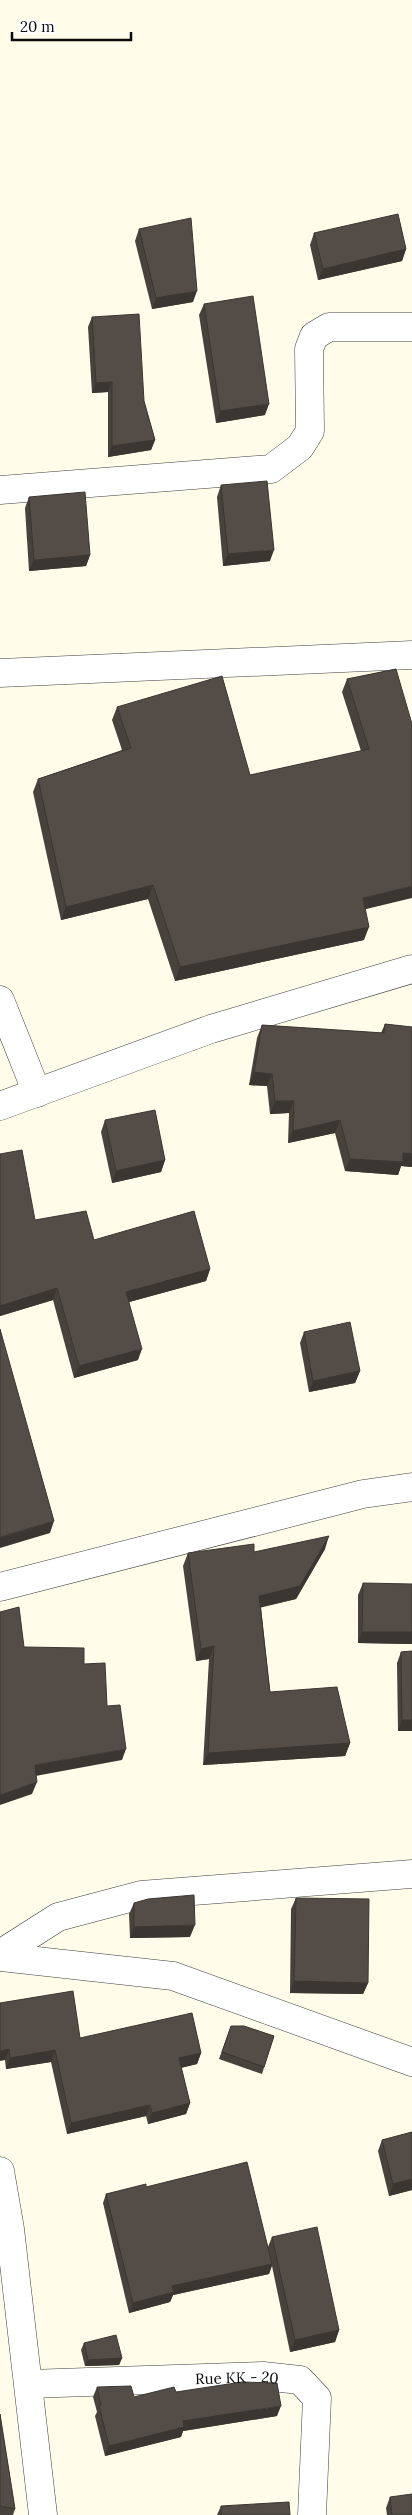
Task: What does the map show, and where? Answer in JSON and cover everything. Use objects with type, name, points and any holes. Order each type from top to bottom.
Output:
[{"type":"street","points":[[0,490],[271,469],[300,448],[310,431],[309,349],[314,336],[329,327],[412,327]]},
{"type":"street","points":[[0,673],[412,655]]},
{"type":"street","points":[[0,1106],[210,1029],[412,969]]},
{"type":"street","points":[[0,1000],[37,1093]]},
{"type":"street","points":[[0,1587],[363,1494],[412,1487]]},
{"type":"street","points":[[0,1955],[58,1917],[141,1895],[412,1874]]},
{"type":"street","points":[[0,1955],[173,1976],[412,2062]]},
{"type":"street","points":[[0,2171],[5,2230],[29,2384],[43,2515]]},
{"type":"street","name":"Rue KK - 20","points":[[29,2384],[263,2376],[300,2380],[317,2398],[312,2515]]},
{"type":"building","points":[[398,214],[406,249],[323,269],[314,233]]},
{"type":"building","points":[[191,218],[197,291],[156,298],[139,229]]},
{"type":"building","points":[[253,296],[269,404],[220,411],[204,304]]},
{"type":"building","points":[[139,314],[144,401],[155,440],[112,446],[112,382],[96,383],[92,317]]},
{"type":"building","points":[[267,481],[274,550],[228,554],[221,485]]},
{"type":"building","points":[[85,492],[90,555],[34,560],[29,497]]},
{"type":"building","points":[[396,669],[412,724],[412,886],[363,898],[369,927],[180,967],[153,885],[66,907],[38,779],[131,748],[117,707],[222,676],[250,775],[369,749],[347,679]]},
{"type":"building","points":[[385,1024],[412,1027],[412,1154],[403,1153],[403,1162],[350,1159],[340,1120],[293,1131],[294,1101],[275,1101],[272,1074],[254,1072],[262,1025],[384,1033]]},
{"type":"building","points":[[155,1110],[165,1160],[116,1171],[105,1120]]},
{"type":"building","points":[[22,1150],[35,1220],[86,1211],[94,1240],[194,1211],[210,1269],[126,1292],[142,1349],[79,1366],[57,1288],[0,1306],[0,1154]]},
{"type":"building","points":[[350,1322],[360,1371],[313,1381],[304,1332]]},
{"type":"building","points":[[0,1329],[54,1521],[0,1537]]},
{"type":"building","points":[[329,1536],[300,1586],[259,1596],[270,1692],[337,1687],[350,1743],[208,1753],[214,1646],[201,1649],[188,1553],[254,1544],[254,1552]]},
{"type":"building","points":[[363,1583],[412,1584],[412,1632],[362,1632]]},
{"type":"building","points":[[19,1607],[24,1647],[84,1648],[84,1664],[105,1663],[107,1706],[120,1705],[126,1749],[35,1765],[37,1782],[0,1795],[0,1612]]},
{"type":"building","points":[[412,1651],[412,1720],[402,1720],[401,1652]]},
{"type":"building","points":[[194,1895],[195,1925],[134,1927],[134,1903],[148,1899]]},
{"type":"building","points":[[296,1898],[369,1899],[368,1983],[294,1981]]},
{"type":"building","points":[[73,1991],[80,2038],[192,2013],[201,2053],[179,2058],[190,2103],[152,2113],[150,2105],[71,2123],[55,2050],[10,2058],[9,2049],[0,2051],[0,2003]]},
{"type":"building","points":[[231,2026],[244,2026],[274,2036],[264,2067],[222,2052]]},
{"type":"building","points":[[412,2132],[412,2179],[393,2184],[382,2140]]},
{"type":"building","points":[[247,2162],[272,2264],[172,2286],[174,2292],[133,2303],[106,2194],[146,2184],[146,2187]]},
{"type":"building","points":[[317,2227],[339,2330],[295,2340],[272,2237]]},
{"type":"building","points":[[116,2335],[122,2358],[88,2360],[84,2343]]},
{"type":"building","points":[[242,2382],[277,2383],[281,2406],[183,2421],[184,2427],[109,2446],[99,2406],[101,2405],[97,2387],[131,2386],[134,2397],[174,2387],[176,2392]]},
{"type":"building","points":[[0,2414],[15,2509],[0,2506]]},
{"type":"building","points":[[412,2494],[412,2515],[392,2515],[390,2497]]},
{"type":"building","points":[[289,2502],[290,2515],[221,2515],[221,2506]]}]
